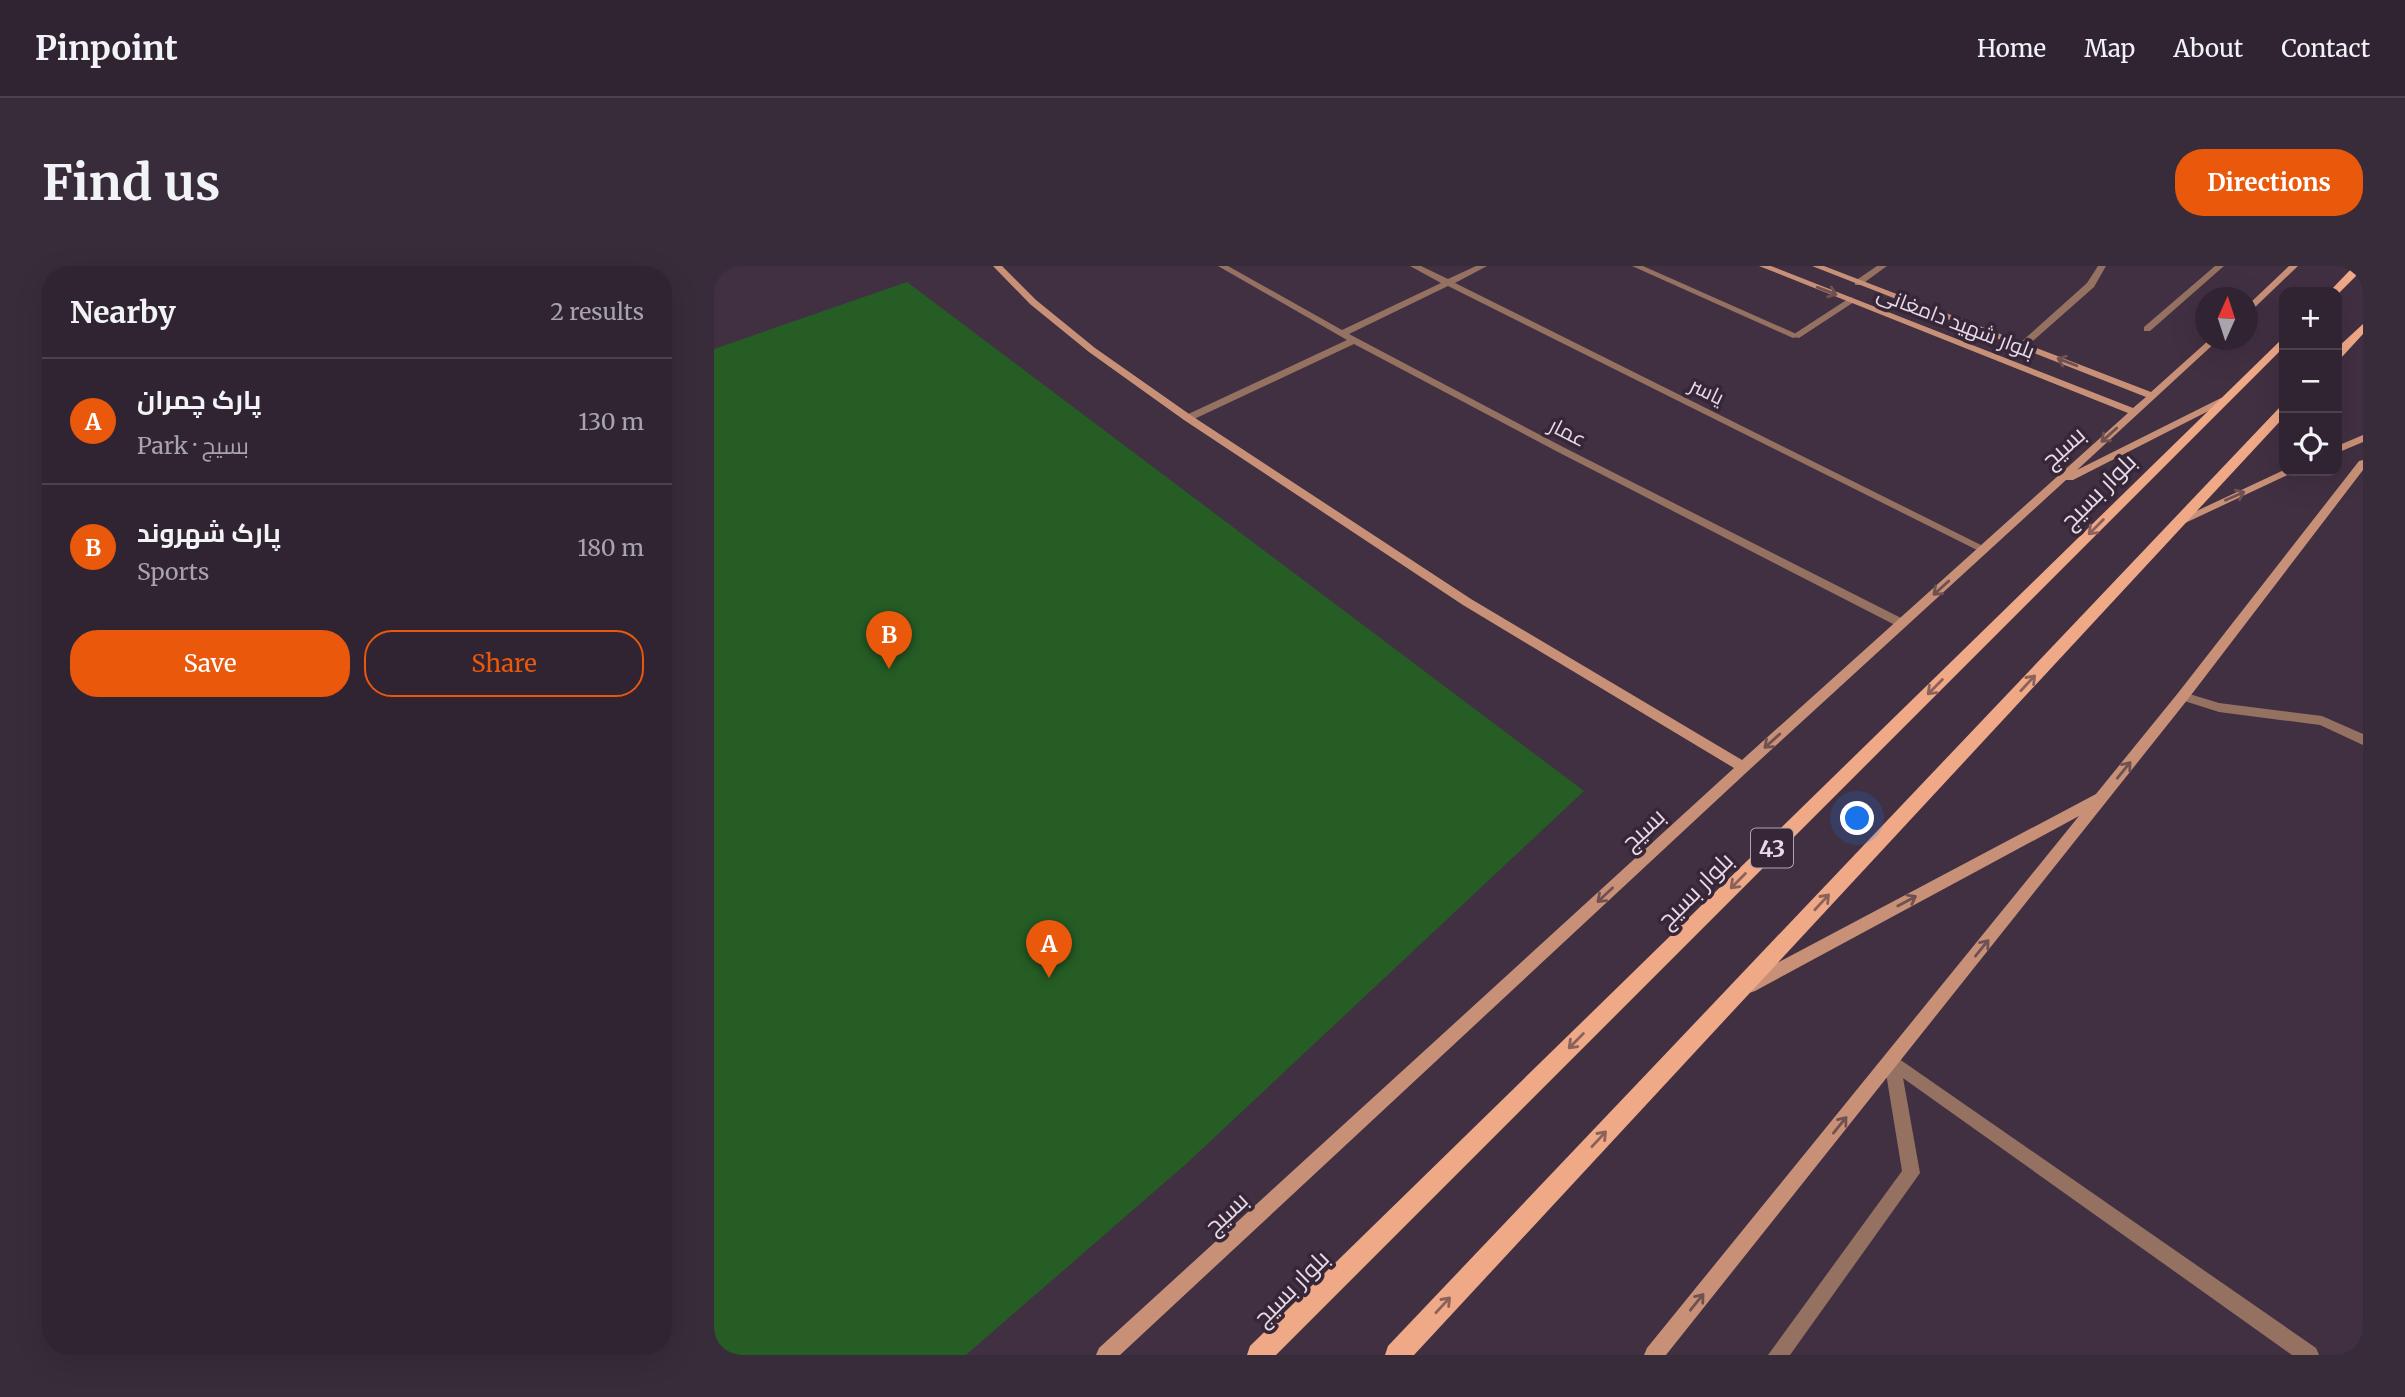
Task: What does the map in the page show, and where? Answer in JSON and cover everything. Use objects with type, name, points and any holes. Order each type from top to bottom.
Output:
[{"type":"main road","points":[[2339,287],[2360,266]]},
{"type":"main road","points":[[2342,350],[2363,327]]},
{"type":"main road","name":"بلوار بسیج","points":[[1259,1355],[2279,346]]},
{"type":"main road","points":[[1397,1355],[2281,413]]},
{"type":"street","points":[[997,266],[1033,302],[1091,350],[1188,418],[1466,602],[1743,767]]},
{"type":"street","name":"عمار","points":[[1222,266],[1353,341],[1901,623]]},
{"type":"street","name":"یاسر","points":[[1414,266],[1983,550]]},
{"type":"street","points":[[1341,334],[1483,266]]},
{"type":"street","points":[[1636,266],[1796,336],[1851,300]]},
{"type":"street","name":"بلوار شهید دامغانی","points":[[1763,266],[2135,412]]},
{"type":"street","name":"بلوار شهید دامغانی","points":[[1816,266],[2153,396]]},
{"type":"street","points":[[1858,283],[1883,266]]},
{"type":"street","points":[[2023,345],[2091,285],[2102,266]]},
{"type":"street","points":[[2147,329],[2220,266]]},
{"type":"street","points":[[2258,300],[2294,266]]},
{"type":"street","points":[[1188,418],[1353,341]]},
{"type":"street","name":"بسیج","points":[[1106,1355],[1743,767],[2203,350]]},
{"type":"street","points":[[2053,486],[2225,400]]},
{"type":"street","points":[[2342,448],[2363,438]]},
{"type":"street","points":[[1654,1355],[2183,696],[2363,463]]},
{"type":"street","points":[[2179,522],[2280,476]]},
{"type":"street","points":[[2183,696],[2218,706],[2322,721],[2363,740]]},
{"type":"street","points":[[1738,991],[2103,796]]},
{"type":"street","points":[[1778,1355],[1911,1173],[1892,1061]]},
{"type":"street","points":[[1892,1061],[2309,1355]]},
{"type":"green space","points":[[907,282],[1584,791],[1186,1164],[966,1355],[714,1355],[714,349]]},
{"type":"place","name":"پارک شهروند","points":[[889,669]]},
{"type":"place","name":"پارک چمران","points":[[1049,978]]}]
